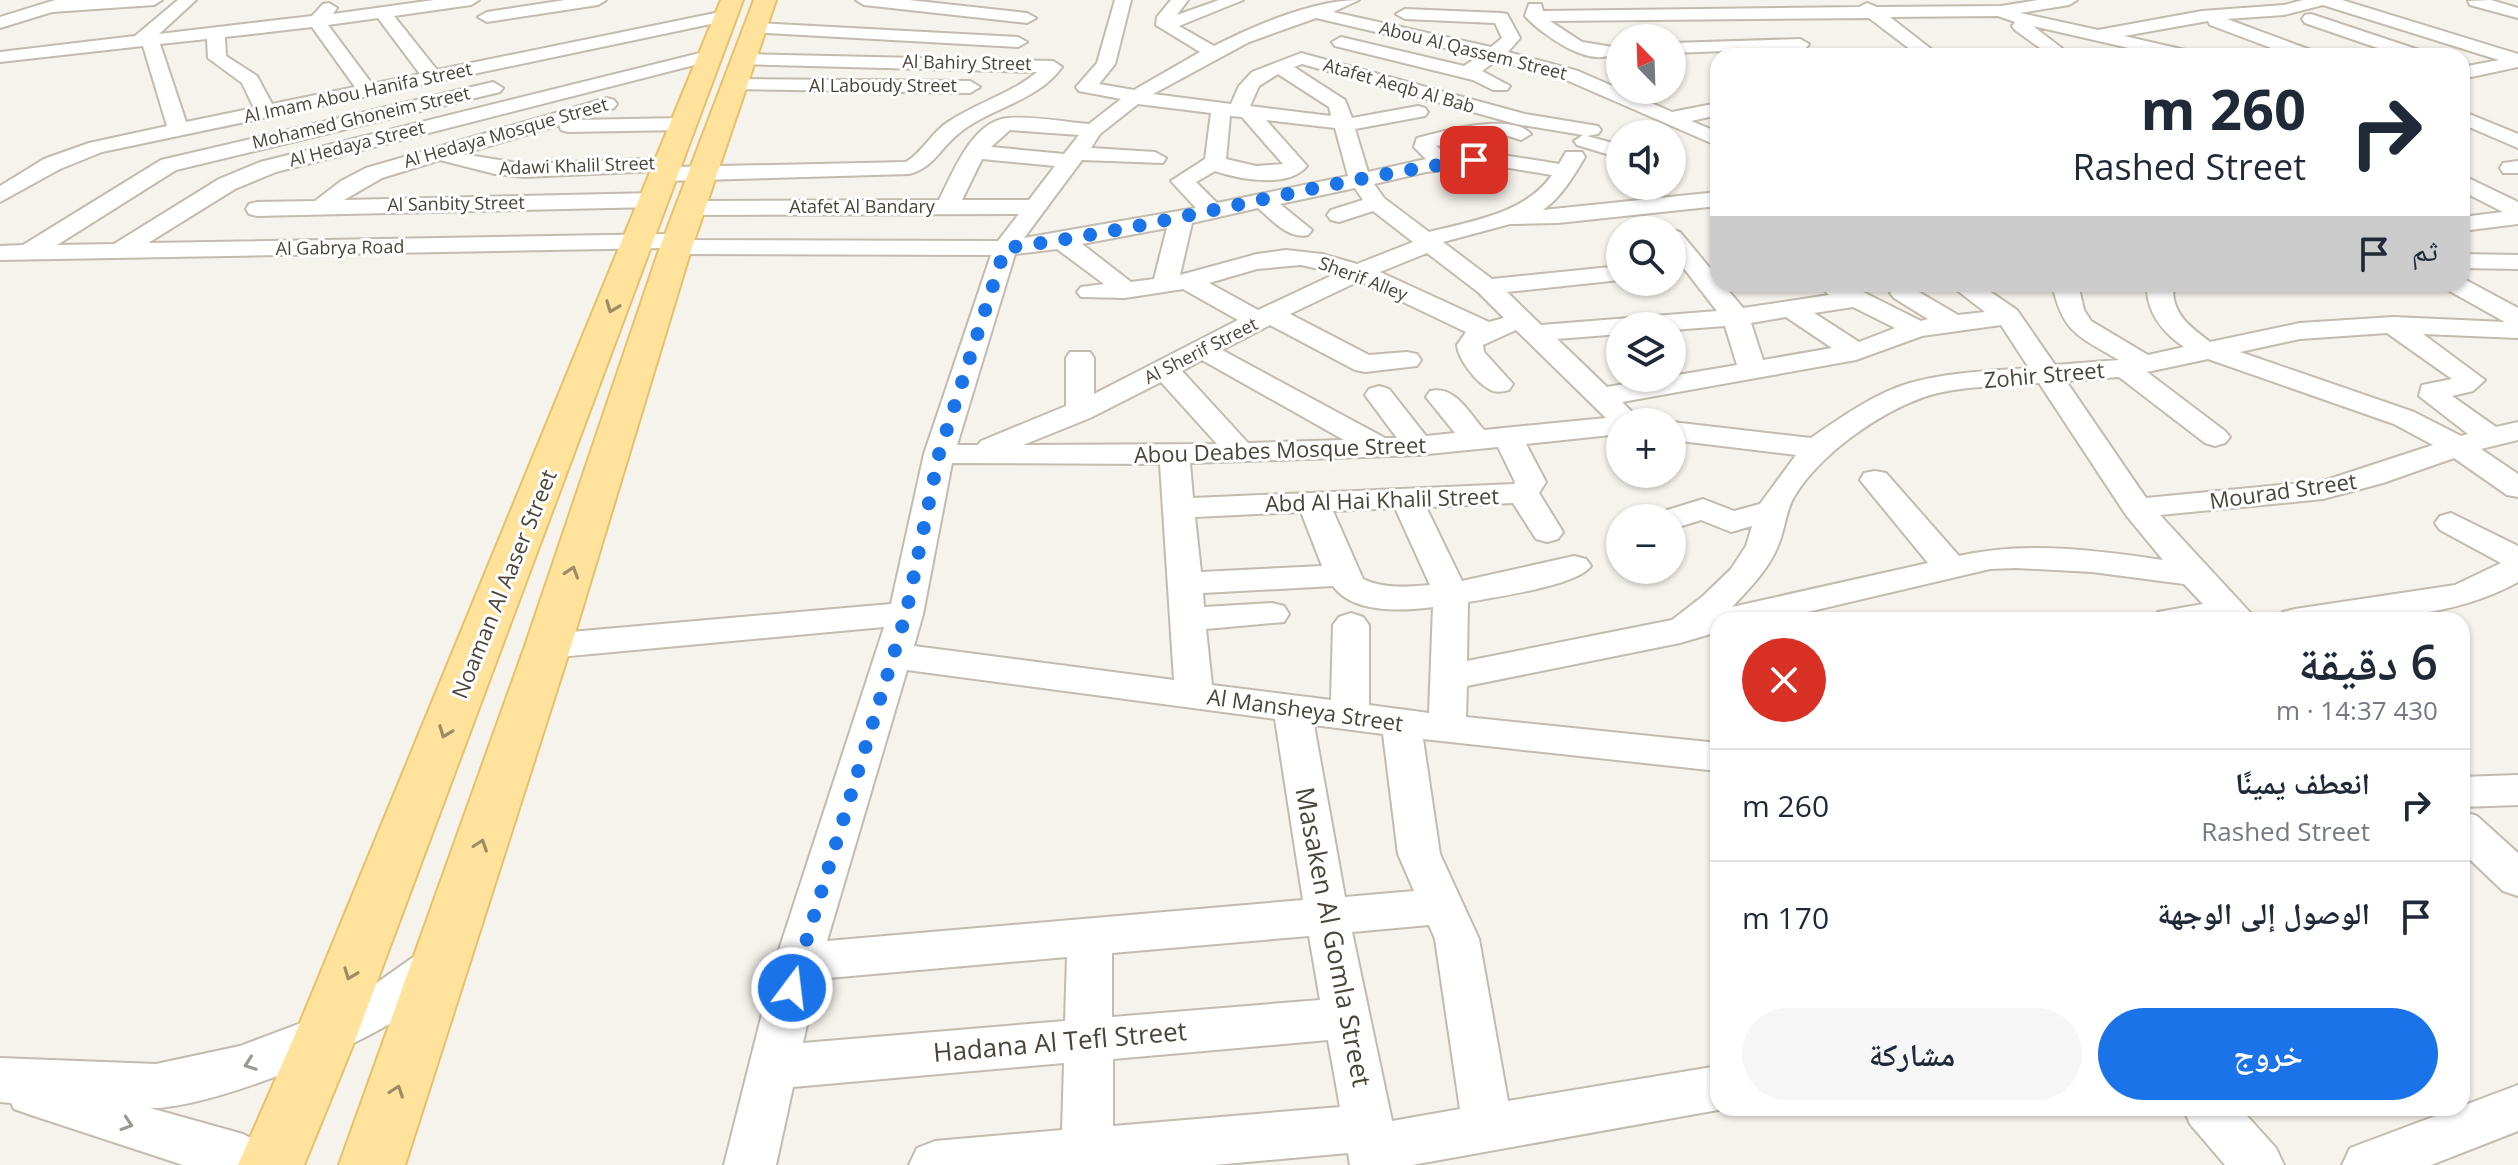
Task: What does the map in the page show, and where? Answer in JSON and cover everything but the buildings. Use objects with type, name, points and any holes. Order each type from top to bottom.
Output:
[{"type":"main road","name":"Noaman Al Aaser Street","points":[[271,1165],[326,1035],[489,621],[700,131]]},
{"type":"main road","points":[[372,1165],[553,632],[700,131]]},
{"type":"main road","points":[[489,621],[553,632]]},
{"type":"street","points":[[1,23],[73,0]]},
{"type":"street","points":[[48,7],[154,0]]},
{"type":"street","points":[[146,40],[188,0]]},
{"type":"street","points":[[317,21],[336,0]]},
{"type":"street","points":[[0,57],[472,0],[520,59]]},
{"type":"street","points":[[487,17],[561,2],[598,0]]},
{"type":"street","points":[[864,0],[1027,18]]},
{"type":"street","points":[[995,15],[1011,0]]},
{"type":"street","points":[[1007,41],[1043,0]]},
{"type":"street","points":[[1123,0],[1119,41],[1106,64],[1078,93],[1237,109],[1418,112]]},
{"type":"street","points":[[1165,25],[1166,17],[1180,0]]},
{"type":"street","points":[[1165,25],[1235,0]]},
{"type":"street","points":[[1536,5],[1551,0]]},
{"type":"street","points":[[2221,0],[2330,45]]},
{"type":"street","points":[[2097,36],[2202,16],[2284,10],[2324,0],[2464,48]]},
{"type":"street","points":[[2476,1],[2518,13]]},
{"type":"street","points":[[561,2],[598,42]]},
{"type":"street","points":[[1968,32],[1960,23],[2003,12],[2068,4]]},
{"type":"street","points":[[1536,5],[1694,7],[1746,13],[1816,5],[2003,12],[2158,48]]},
{"type":"street","points":[[1536,5],[1560,37],[1606,51]]},
{"type":"street","points":[[1816,5],[1831,31]]},
{"type":"street","points":[[2173,5],[2288,48]]},
{"type":"street","points":[[1864,6],[1920,48]]},
{"type":"street","points":[[1694,7],[1712,47]]},
{"type":"street","points":[[1775,8],[1804,48]]},
{"type":"street","points":[[750,1165],[798,962],[954,454],[1005,248],[1085,142],[1136,97],[1202,47],[1312,9],[1346,40],[1467,73],[1500,86]]},
{"type":"street","name":"Abou Al Qassem Street","points":[[1312,9],[1377,27],[1405,16],[1492,53],[1571,75],[1606,96]]},
{"type":"street","points":[[241,30],[261,10]]},
{"type":"street","points":[[2284,10],[2396,48]]},
{"type":"street","points":[[2105,16],[2139,11]]},
{"type":"street","points":[[382,12],[432,77]]},
{"type":"street","points":[[2003,12],[2052,48]]},
{"type":"street","points":[[647,13],[666,28]]},
{"type":"street","points":[[1746,13],[1752,22],[1749,35],[1754,46]]},
{"type":"street","points":[[1405,16],[1501,18],[1511,38],[1467,73]]},
{"type":"street","points":[[317,21],[367,91]]},
{"type":"street","points":[[1,23],[59,25]]},
{"type":"street","points":[[1165,25],[1202,47]]},
{"type":"street","points":[[1184,184],[1184,177],[1215,162],[1243,90],[1251,81],[1377,27]]},
{"type":"street","name":"Al Imam Abou Hanifa Street","points":[[0,195],[73,155],[178,130],[666,28],[700,131]]},
{"type":"street","points":[[216,33],[217,58],[250,80],[266,112]]},
{"type":"street","points":[[146,40],[178,130]]},
{"type":"street","points":[[549,121],[585,127],[700,131],[1007,41],[1031,42]]},
{"type":"street","points":[[1153,41],[1202,47]]},
{"type":"street","points":[[1686,44],[1780,48]]},
{"type":"street","points":[[1686,57],[1712,47]]},
{"type":"street","points":[[2470,50],[2517,66]]},
{"type":"street","points":[[1571,75],[1606,58]]},
{"type":"street","points":[[1291,62],[1355,109]]},
{"type":"street","name":"Atafet Aeqb Al Bab","points":[[1291,62],[1500,114],[1579,150]]},
{"type":"street","points":[[2470,77],[2517,66]]},
{"type":"street","name":"Al Bahiry Street","points":[[1053,67],[1032,87],[952,128],[921,164],[909,168],[700,131],[1053,67]]},
{"type":"street","points":[[545,76],[700,131],[1005,248],[1062,241],[1112,223],[1181,218],[1359,178],[1491,159],[1579,150],[1606,151]]},
{"type":"street","name":"Mohamed Ghoneim Street","points":[[28,253],[169,165],[514,83]]},
{"type":"street","name":"Al Laboudy Street","points":[[700,131],[1032,87]]},
{"type":"street","name":"Al Hedaya Mosque Street","points":[[321,207],[360,179],[632,97],[700,131]]},
{"type":"street","points":[[1237,109],[1295,97]]},
{"type":"street","points":[[1570,97],[1606,102]]},
{"type":"street","points":[[1499,218],[1542,200],[1616,104]]},
{"type":"street","name":"Abou Al Qassem Street","points":[[1620,104],[1669,119],[1710,137]]},
{"type":"street","points":[[885,107],[997,106]]},
{"type":"street","points":[[1215,162],[1233,171],[1286,171],[1295,168],[1296,164],[1237,109]]},
{"type":"street","points":[[1355,109],[1359,178],[1376,203],[1487,287],[1612,408]]},
{"type":"street","points":[[1669,119],[1710,111]]},
{"type":"street","points":[[1051,116],[1085,142]]},
{"type":"street","points":[[2470,119],[2511,119]]},
{"type":"street","points":[[2470,122],[2518,142]]},
{"type":"street","points":[[947,207],[976,152],[1003,124],[1155,158]]},
{"type":"street","points":[[1437,169],[1424,142],[1503,128],[1579,150]]},
{"type":"street","name":"Adawi Khalil Street","points":[[440,153],[486,168],[514,171],[700,131]]},
{"type":"street","name":"Atafet Al Bandary","points":[[700,131],[947,207],[1034,207]]},
{"type":"street","name":"Al Sanbity Street","points":[[257,209],[321,207],[700,131]]},
{"type":"street","name":"Al Gabrya Road","points":[[0,253],[198,251],[700,131]]},
{"type":"street","name":"Al Gabrya Road","points":[[0,274],[239,272],[700,131]]},
{"type":"street","name":"Al Hedaya Street","points":[[117,252],[227,184],[268,167],[700,131]]},
{"type":"street","points":[[1157,136],[1155,158],[1159,168],[1184,184],[1212,211]]},
{"type":"street","points":[[976,152],[1085,142]]},
{"type":"street","points":[[2471,182],[2518,194]]},
{"type":"street","points":[[2471,182],[2518,214]]},
{"type":"street","points":[[1691,183],[1710,194]]},
{"type":"street","points":[[198,251],[281,192]]},
{"type":"street","points":[[1262,231],[1300,221],[1272,198]]},
{"type":"street","points":[[1647,200],[1654,206]]},
{"type":"street","points":[[1499,218],[1710,200]]},
{"type":"street","points":[[1339,215],[1376,203]]},
{"type":"street","points":[[1585,213],[1600,227],[1606,228]]},
{"type":"street","points":[[2470,223],[2518,214]]},
{"type":"street","points":[[1181,218],[1176,283],[1264,318],[1365,364],[1381,365],[1407,360]]},
{"type":"street","name":"Al Sherif Street","points":[[954,454],[1080,412],[1264,318],[1309,288],[1358,273],[1428,242],[1499,218]]},
{"type":"street","points":[[1062,241],[1106,272],[1125,290]]},
{"type":"street","points":[[1686,246],[1710,250]]},
{"type":"street","points":[[1686,252],[1710,283]]},
{"type":"street","name":"Sherif Alley","points":[[1090,292],[1176,283],[1273,259],[1300,258],[1327,262],[1358,273],[1488,332]]},
{"type":"street","points":[[2470,261],[2518,262]]},
{"type":"street","points":[[1487,287],[1606,274]]},
{"type":"street","points":[[1686,274],[1704,275]]},
{"type":"street","points":[[1717,292],[1736,317],[1756,369],[1786,391]]},
{"type":"street","points":[[1841,292],[1917,329]]},
{"type":"street","points":[[1974,292],[2008,316],[2137,508],[2194,575],[2231,612]]},
{"type":"street","points":[[2067,292],[2071,310],[2081,326],[2134,366],[2215,437]]},
{"type":"street","points":[[2160,292],[2160,306],[2172,324],[2206,350],[2390,412],[2456,445],[2518,488]]},
{"type":"street","points":[[2470,292],[2515,317]]},
{"type":"street","points":[[1903,293],[1954,324]]},
{"type":"street","points":[[1686,316],[1736,317],[1853,299]]},
{"type":"street","points":[[2320,304],[2351,327]]},
{"type":"street","points":[[1790,308],[1856,352]]},
{"type":"street","points":[[1601,397],[1856,352],[1917,329],[2008,316]]},
{"type":"street","name":"Zohir Street","points":[[1680,631],[1715,604],[1743,576],[1762,546],[1773,510],[1785,485],[1817,448],[1839,431],[1916,390],[1940,384],[2134,366],[2276,335],[2515,317]]},
{"type":"street","points":[[2393,325],[2471,380],[2464,386],[2432,391],[2433,396],[2504,433]]},
{"type":"street","points":[[1499,384],[1471,354],[1470,345],[1476,337],[1488,332],[1528,326],[1606,326]]},
{"type":"street","points":[[1203,350],[1379,447]]},
{"type":"street","points":[[1080,358],[1080,412]]},
{"type":"street","points":[[1165,369],[1240,452]]},
{"type":"street","points":[[1379,395],[1418,446]]},
{"type":"street","points":[[1440,397],[1478,442]]},
{"type":"street","name":"Abou Deabes Mosque Street","points":[[954,454],[1174,455],[1418,446],[1606,427]]},
{"type":"street","name":"Mourad Street","points":[[2137,508],[2323,490],[2353,484],[2456,445],[2504,433]]},
{"type":"street","points":[[1686,435],[1817,448]]},
{"type":"street","name":"Abd Al Hai Khalil Street","points":[[1179,508],[1523,493],[1530,489],[1531,482],[1509,439]]},
{"type":"street","points":[[1174,455],[1194,696]]},
{"type":"street","points":[[1875,480],[1950,567]]},
{"type":"street","points":[[1523,493],[1547,532]]},
{"type":"street","points":[[1407,499],[1451,593],[1447,729]]},
{"type":"street","points":[[1314,503],[1343,575],[1351,587],[1368,596],[1389,598],[1451,593],[1537,579],[1574,566]]},
{"type":"street","points":[[1686,514],[1703,509],[1731,522],[1773,510]]},
{"type":"street","points":[[2350,612],[2446,598],[2485,586],[2515,572],[2451,523]]},
{"type":"street","points":[[1791,612],[1950,567],[1990,559],[2034,556],[2083,558],[2194,575]]},
{"type":"street","points":[[1185,583],[1343,575]]},
{"type":"street","points":[[553,632],[906,614]]},
{"type":"street","points":[[1188,619],[1272,614]]},
{"type":"street","points":[[1448,677],[1710,624]]},
{"type":"street","points":[[1350,716],[1351,625]]},
{"type":"street","name":"Al Mansheya Street","points":[[894,656],[1447,729],[1710,756]]},
{"type":"street","name":"Masaken Al Gomla Street","points":[[1292,708],[1327,916],[1373,1147]]},
{"type":"street","points":[[1401,723],[1419,854],[1457,939],[1488,1129]]},
{"type":"street","points":[[2470,792],[2518,790]]},
{"type":"street","points":[[2470,834],[2518,879]]},
{"type":"street","points":[[798,962],[1444,906]]},
{"type":"street","points":[[1087,1158],[1090,937]]},
{"type":"street","points":[[0,1081],[156,1086],[241,1068],[326,1035],[387,1001],[441,962]]},
{"type":"street","name":"Hadana Al Tefl Street","points":[[774,1067],[1347,1018]]},
{"type":"street","points":[[0,1081],[173,1139],[225,1151],[251,1165]]},
{"type":"street","points":[[935,1165],[1373,1147],[1710,1089]]},
{"type":"street","points":[[2368,1165],[2518,1108]]},
{"type":"street","points":[[2215,1116],[2258,1165]]},
{"type":"route","points":[[792,988],[906,614],[939,454],[1005,248],[1062,241],[1359,178],[1474,160]]}]
